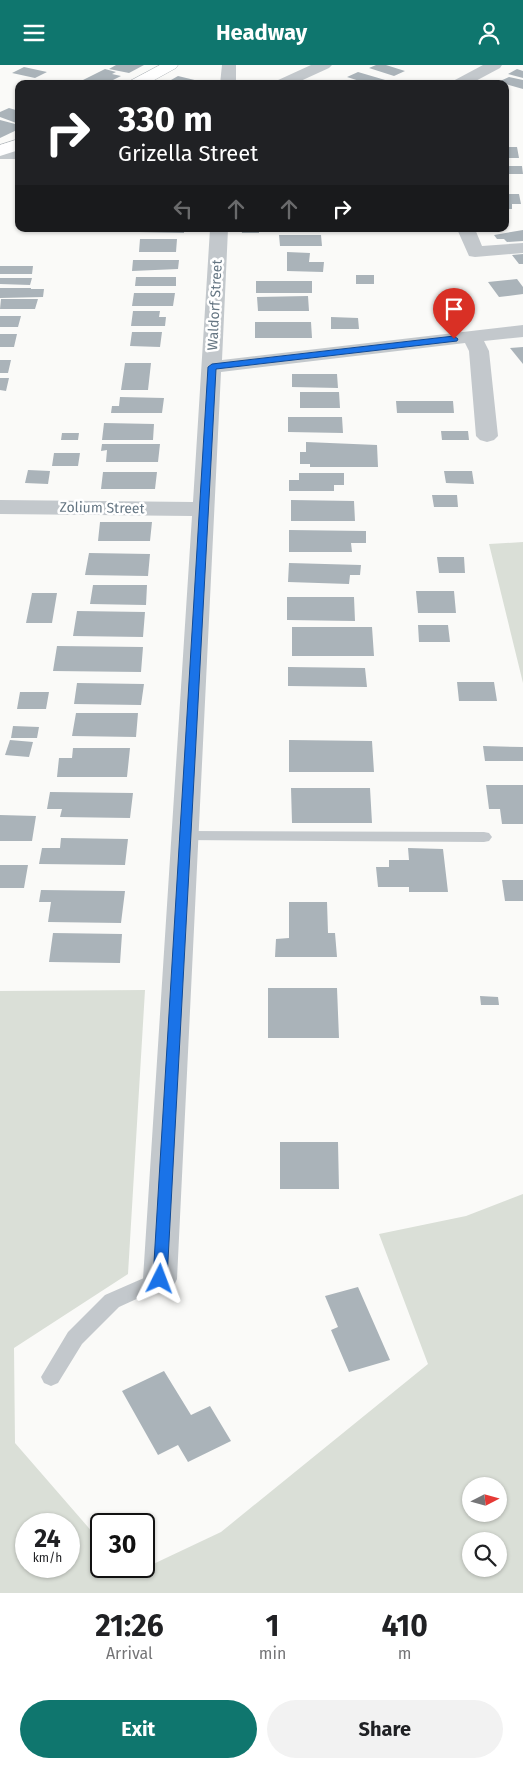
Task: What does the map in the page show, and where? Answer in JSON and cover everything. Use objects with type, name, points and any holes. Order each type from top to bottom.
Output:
[{"type":"main road","points":[[143,80],[171,65]]},
{"type":"main road","points":[[0,152],[15,146]]},
{"type":"street","points":[[228,80],[229,65]]},
{"type":"street","points":[[290,80],[324,65]]},
{"type":"street","points":[[466,80],[495,65]]},
{"type":"street","points":[[0,152],[15,154]]},
{"type":"street","name":"Waldorf Street","points":[[160,1279],[219,232]]},
{"type":"street","points":[[467,232],[475,252],[523,248]]},
{"type":"street","points":[[212,367],[523,331]]},
{"type":"street","points":[[472,337],[479,351],[486,436]]},
{"type":"street","name":"Zolium Street","points":[[0,507],[204,509]]},
{"type":"lane","points":[[185,836],[484,837]]},
{"type":"lane","points":[[51,1377],[75,1338],[112,1301],[160,1279]]},
{"type":"shaded area","points":[[523,542],[523,683],[489,544]]},
{"type":"shaded area","points":[[145,990],[128,1274],[14,1348],[15,1443],[76,1513],[15,1513],[15,1578],[80,1578],[80,1518],[90,1529],[90,1578],[155,1578],[155,1563],[221,1532],[428,1364],[379,1234],[466,1216],[523,1194],[523,1593],[0,1593],[0,991]]},
{"type":"building","points":[[116,65],[144,65],[129,73],[109,69]]},
{"type":"building","points":[[376,65],[386,65],[405,71],[394,76],[369,68]]},
{"type":"building","points":[[24,67],[47,72],[35,78],[12,73]]},
{"type":"building","points":[[105,69],[116,72],[112,74],[121,76],[113,80],[83,80]]},
{"type":"building","points":[[517,69],[523,71],[523,78],[508,74]]},
{"type":"building","points":[[358,72],[385,80],[356,80],[347,77]]},
{"type":"building","points":[[178,76],[195,80],[171,80]]},
{"type":"building","points":[[509,77],[523,80],[523,89],[509,85],[509,80],[502,80]]},
{"type":"building","points":[[9,108],[15,110],[15,123],[0,117],[0,112]]},
{"type":"building","points":[[0,120],[15,124],[15,131],[0,138]]},
{"type":"building","points":[[509,147],[517,147],[519,158],[509,158]]},
{"type":"building","points":[[509,166],[522,166],[523,174],[509,174]]},
{"type":"building","points":[[509,194],[519,194],[521,204],[512,204],[512,209],[509,209]]},
{"type":"building","points":[[523,230],[523,241],[507,242],[504,239],[497,239],[494,235]]},
{"type":"building","points":[[139,232],[184,232],[184,233]]},
{"type":"building","points":[[242,232],[259,232],[259,233]]},
{"type":"building","points":[[279,235],[321,235],[322,246],[280,246]]},
{"type":"building","points":[[140,239],[177,239],[176,252],[139,252]]},
{"type":"building","points":[[287,252],[310,253],[309,262],[324,262],[323,272],[287,271]]},
{"type":"building","points":[[523,254],[523,264],[519,264],[512,255]]},
{"type":"building","points":[[133,260],[179,260],[178,269],[132,271]]},
{"type":"building","points":[[0,266],[33,266],[32,274],[0,274]]},
{"type":"building","points":[[356,275],[374,275],[374,284],[356,284]]},
{"type":"building","points":[[136,277],[176,277],[176,286],[135,286]]},
{"type":"building","points":[[0,278],[32,278],[30,285],[0,284]]},
{"type":"building","points":[[517,279],[523,287],[523,294],[499,297],[488,282]]},
{"type":"building","points":[[256,281],[312,281],[312,293],[256,293]]},
{"type":"building","points":[[0,288],[44,289],[43,297],[0,298]]},
{"type":"building","points":[[134,293],[175,293],[173,306],[132,306]]},
{"type":"building","points":[[308,296],[309,311],[258,311],[257,297]]},
{"type":"building","points":[[1,299],[38,299],[35,309],[0,309]]},
{"type":"building","points":[[133,311],[160,311],[159,317],[166,317],[165,326],[131,326]]},
{"type":"building","points":[[0,316],[21,316],[18,327],[0,327]]},
{"type":"building","points":[[331,317],[358,318],[359,329],[331,329]]},
{"type":"building","points":[[255,322],[311,322],[312,338],[255,338]]},
{"type":"building","points":[[132,332],[162,332],[160,347],[130,346]]},
{"type":"building","points":[[0,334],[17,334],[14,347],[0,347]]},
{"type":"building","points":[[523,347],[523,364],[510,348]]},
{"type":"building","points":[[0,360],[11,360],[8,373],[0,373]]},
{"type":"building","points":[[125,363],[151,363],[148,390],[121,390]]},
{"type":"building","points":[[292,374],[337,374],[338,388],[292,387]]},
{"type":"building","points":[[0,378],[9,378],[6,391],[0,390]]},
{"type":"building","points":[[300,392],[339,392],[340,408],[300,408]]},
{"type":"building","points":[[120,397],[164,398],[162,413],[111,413],[112,406],[119,406]]},
{"type":"building","points":[[396,401],[453,401],[454,413],[397,413]]},
{"type":"building","points":[[288,417],[342,417],[343,433],[288,432]]},
{"type":"building","points":[[104,423],[154,424],[153,440],[102,440]]},
{"type":"building","points":[[441,431],[468,431],[469,440],[442,440]]},
{"type":"building","points":[[62,433],[79,433],[78,440],[61,440]]},
{"type":"building","points":[[306,442],[377,445],[378,467],[310,467],[310,464],[300,464],[300,452],[306,452]]},
{"type":"building","points":[[102,444],[160,444],[158,462],[106,462],[107,450],[101,451]]},
{"type":"building","points":[[54,453],[80,453],[78,466],[52,466]]},
{"type":"building","points":[[28,470],[50,471],[48,484],[25,483]]},
{"type":"building","points":[[444,471],[472,471],[474,484],[446,483]]},
{"type":"building","points":[[103,472],[157,472],[155,489],[101,489]]},
{"type":"building","points":[[299,473],[344,473],[344,485],[334,485],[334,491],[289,491],[289,480],[299,480]]},
{"type":"building","points":[[432,495],[457,495],[458,507],[434,507]]},
{"type":"building","points":[[291,500],[354,501],[355,521],[291,521]]},
{"type":"building","points":[[100,522],[152,522],[150,541],[98,541]]},
{"type":"building","points":[[289,530],[366,531],[366,543],[351,543],[352,552],[289,552]]},
{"type":"building","points":[[89,553],[150,554],[148,576],[85,575]]},
{"type":"building","points":[[437,557],[464,557],[465,573],[439,573]]},
{"type":"building","points":[[289,563],[361,565],[360,575],[350,575],[349,584],[288,582]]},
{"type":"building","points":[[93,585],[147,585],[146,605],[90,604]]},
{"type":"building","points":[[416,591],[454,591],[456,613],[418,613]]},
{"type":"building","points":[[32,593],[57,593],[52,623],[26,623]]},
{"type":"building","points":[[287,597],[354,597],[355,621],[287,620]]},
{"type":"building","points":[[77,611],[145,612],[143,637],[73,636]]},
{"type":"building","points":[[418,625],[448,625],[450,642],[419,642]]},
{"type":"building","points":[[292,627],[372,627],[374,656],[292,656]]},
{"type":"building","points":[[57,646],[143,647],[141,672],[53,671]]},
{"type":"building","points":[[288,667],[365,668],[367,687],[288,686]]},
{"type":"building","points":[[457,682],[494,682],[497,701],[459,701]]},
{"type":"building","points":[[77,683],[144,684],[141,705],[74,704]]},
{"type":"building","points":[[20,692],[49,692],[46,709],[17,709]]},
{"type":"building","points":[[76,713],[138,713],[136,737],[72,736]]},
{"type":"building","points":[[13,726],[39,727],[37,738],[11,738]]},
{"type":"building","points":[[10,740],[33,742],[29,757],[5,755]]},
{"type":"building","points":[[289,740],[372,741],[374,772],[289,772]]},
{"type":"building","points":[[483,746],[523,747],[523,761],[485,761]]},
{"type":"building","points":[[73,748],[130,748],[127,777],[57,777],[59,758],[72,758]]},
{"type":"building","points":[[486,785],[523,785],[523,824],[502,824],[500,809],[489,809]]},
{"type":"building","points":[[291,788],[370,788],[372,823],[292,823]]},
{"type":"building","points":[[50,792],[133,793],[130,818],[60,817],[62,809],[47,809]]},
{"type":"building","points":[[0,815],[36,816],[32,841],[0,841]]},
{"type":"building","points":[[61,838],[128,839],[125,865],[39,864],[42,848],[60,848]]},
{"type":"building","points":[[408,848],[443,849],[448,892],[409,892],[409,887],[378,887],[376,867],[389,867],[389,860],[409,860]]},
{"type":"building","points":[[0,865],[28,865],[24,888],[0,888]]},
{"type":"building","points":[[502,880],[523,880],[523,901],[505,901]]},
{"type":"building","points":[[41,890],[125,891],[121,923],[48,922],[51,902],[39,902]]},
{"type":"building","points":[[289,902],[327,902],[328,933],[335,933],[337,957],[275,957],[276,939],[289,938]]},
{"type":"building","points":[[53,933],[122,934],[120,963],[49,962]]},
{"type":"building","points":[[268,988],[337,988],[339,1038],[268,1038]]},
{"type":"building","points":[[480,996],[498,997],[499,1005],[481,1005]]},
{"type":"building","points":[[280,1142],[338,1142],[339,1189],[280,1189]]},
{"type":"building","points":[[358,1287],[390,1360],[349,1372],[331,1330],[338,1327],[325,1296]]},
{"type":"building","points":[[164,1371],[191,1415],[210,1406],[231,1441],[188,1462],[178,1445],[158,1455],[122,1391]]},
{"type":"route","points":[[160,1279],[212,367],[454,339]]}]
